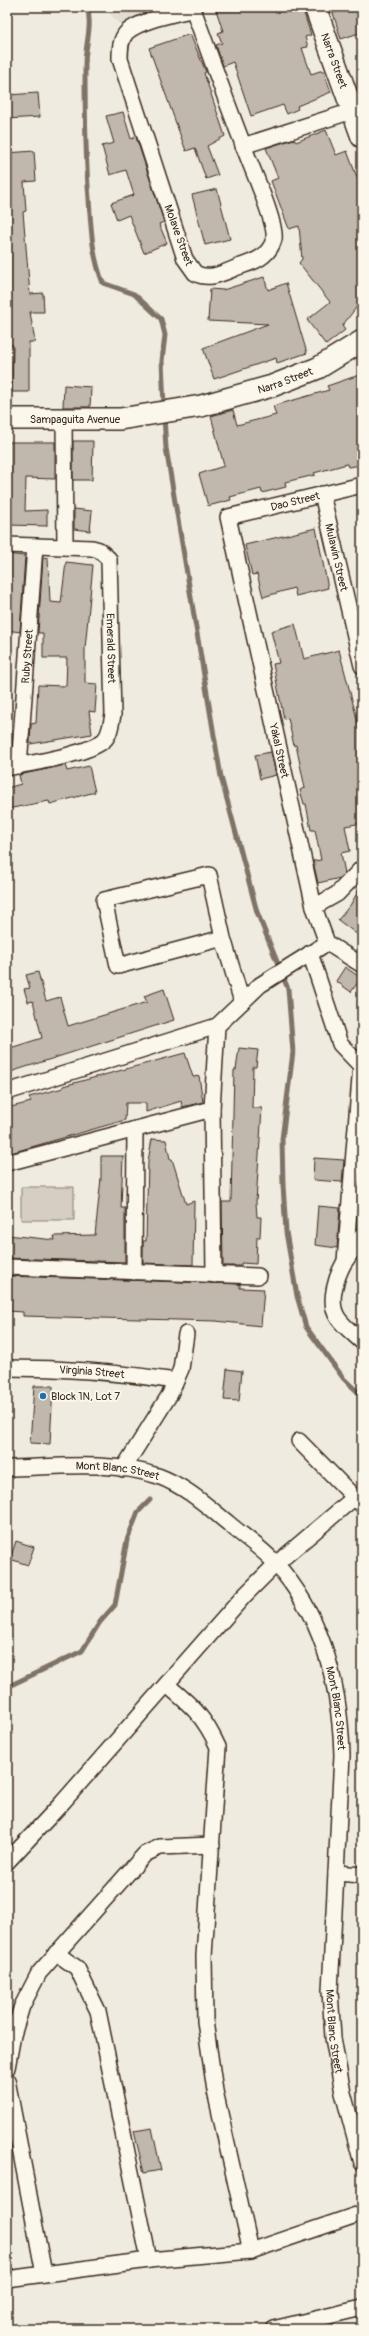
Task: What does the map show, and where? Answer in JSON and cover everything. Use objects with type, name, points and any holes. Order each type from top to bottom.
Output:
[{"type":"street","name":"Narra Street","points":[[315,7],[362,137]]},
{"type":"street","name":"Molave Street","points":[[193,8],[272,222],[274,237],[271,246],[258,260],[209,278],[201,277],[189,267],[185,259],[120,59],[121,45],[126,33],[137,25],[193,8]]},
{"type":"street","points":[[243,146],[352,111]]},
{"type":"street","name":"Narra Street","points":[[144,416],[201,406],[272,386],[318,368],[362,341]]},
{"type":"street","name":"Sampaguita Avenue","points":[[7,419],[120,419],[144,416]]},
{"type":"street","points":[[64,419],[65,547]]},
{"type":"street","name":"Dao Street","points":[[228,517],[362,485]]},
{"type":"street","name":"Mulawin Street","points":[[322,494],[362,666]]},
{"type":"street","name":"Yakal Street","points":[[228,517],[314,907],[327,943]]},
{"type":"street","name":"Emerald Street","points":[[7,545],[99,550],[109,559],[113,715],[110,728],[104,740],[86,750],[13,767]]},
{"type":"street","name":"Ruby Street","points":[[13,767],[35,546]]},
{"type":"street","points":[[314,907],[337,894],[362,868]]},
{"type":"street","points":[[223,938],[118,966],[104,900],[209,875],[223,938],[242,1002]]},
{"type":"street","points":[[7,1092],[217,1026],[260,985],[327,943],[362,965]]},
{"type":"street","points":[[310,953],[340,1044],[362,1066],[360,1132],[345,1261]]},
{"type":"street","points":[[214,1275],[212,1109],[217,1026]]},
{"type":"street","points":[[7,1162],[212,1109]]},
{"type":"street","points":[[134,1272],[135,1129]]},
{"type":"street","points":[[362,1236],[336,1276],[334,1307],[337,1317],[362,1342]]},
{"type":"street","points":[[7,1267],[258,1276]]},
{"type":"street","points":[[123,1469],[163,1406],[176,1381],[180,1369],[186,1334]]},
{"type":"street","name":"Virginia Street","points":[[7,1368],[60,1368],[111,1371],[176,1381]]},
{"type":"street","points":[[7,1862],[243,1597],[276,1564],[358,1501],[299,1441]]},
{"type":"street","name":"Mont Blanc Street","points":[[7,1468],[88,1466],[123,1469],[158,1476],[189,1491],[276,1564],[308,1608],[324,1650],[336,1688],[341,1724],[342,1755],[330,1991],[333,2038],[342,2093],[362,2163]]},
{"type":"street","points":[[166,1685],[197,1710],[208,1726],[218,1747],[204,1956],[205,2021],[215,2091],[251,2251]]},
{"type":"street","points":[[7,2068],[12,2035],[22,2006],[39,1973],[146,1854],[160,1847],[212,1845]]},
{"type":"street","points":[[336,1873],[362,1875]]},
{"type":"street","points":[[56,1953],[77,1968],[98,2011],[149,2260]]},
{"type":"street","points":[[7,2080],[44,2274]]},
{"type":"street","points":[[7,2279],[149,2260],[251,2251],[362,2213]]},
{"type":"street","points":[[273,2329],[305,2325],[362,2308]]},
{"type":"shaded area","points":[[104,7],[182,7],[123,28]]},
{"type":"shaded area","points":[[21,1187],[74,1187],[74,1220],[21,1220]]},
{"type":"building","points":[[215,7],[302,7],[311,35],[305,37],[308,47],[302,48],[311,74],[323,70],[331,92],[297,106],[298,109],[287,114],[283,105],[251,116],[233,62],[223,66],[216,45],[222,43],[218,33],[223,31]]},
{"type":"building","points":[[349,7],[362,7],[362,32],[341,39],[333,13]]},
{"type":"building","points":[[190,34],[206,72],[204,73],[225,136],[207,146],[218,175],[206,179],[195,148],[186,151],[149,48]]},
{"type":"building","points":[[38,93],[40,117],[7,119],[7,95]]},
{"type":"building","points":[[123,112],[131,139],[136,137],[164,222],[159,224],[167,243],[144,253],[129,215],[117,220],[111,203],[134,195],[126,170],[110,175],[102,146],[114,143],[106,116]]},
{"type":"building","points":[[326,130],[336,155],[347,151],[358,180],[362,178],[362,300],[342,326],[345,330],[326,345],[307,320],[330,302],[299,263],[302,259],[299,226],[289,229],[271,181],[278,178],[266,148],[294,139],[296,142]]},
{"type":"building","points":[[34,151],[36,181],[24,182],[26,211],[23,212],[30,294],[43,293],[44,312],[30,312],[35,342],[29,342],[29,392],[12,392],[13,345],[9,345],[7,330],[7,153]]},
{"type":"building","points":[[217,189],[230,239],[205,245],[192,195]]},
{"type":"building","points":[[264,277],[268,290],[286,283],[307,353],[277,363],[276,358],[214,379],[203,348],[268,324],[208,321],[210,289],[223,290]]},
{"type":"building","points":[[362,374],[362,465],[348,467],[347,464],[314,473],[315,475],[285,482],[286,487],[262,493],[261,489],[230,497],[231,500],[208,506],[199,474],[224,466],[211,416],[233,410],[237,425],[276,415],[273,406],[329,390],[327,386]]},
{"type":"building","points":[[64,385],[91,387],[90,407],[63,407]]},
{"type":"building","points":[[73,441],[93,441],[92,480],[73,480]]},
{"type":"building","points":[[7,442],[55,442],[55,479],[26,478],[25,511],[47,510],[47,526],[7,525]]},
{"type":"building","points":[[74,509],[92,511],[90,531],[74,529]]},
{"type":"building","points":[[316,528],[328,588],[296,596],[294,588],[263,597],[257,574],[252,575],[245,545]]},
{"type":"building","points":[[7,554],[25,556],[20,632],[7,630]]},
{"type":"building","points":[[43,557],[48,558],[50,602],[61,603],[66,562],[93,565],[85,649],[85,683],[97,684],[95,712],[89,711],[92,734],[30,744],[31,724],[36,723],[38,685],[66,686],[67,658],[43,658],[43,633],[38,633]]},
{"type":"building","points":[[295,624],[304,659],[339,650],[362,738],[362,823],[345,826],[350,851],[341,853],[345,873],[340,878],[318,883],[313,861],[321,860],[315,830],[311,830],[306,804],[304,804],[300,790],[305,788],[296,745],[294,746],[288,718],[284,719],[273,664],[279,663],[271,631]]},
{"type":"building","points":[[271,752],[276,775],[260,779],[255,755]]},
{"type":"building","points":[[65,765],[67,771],[89,766],[95,792],[50,804],[49,801],[7,809],[7,788],[21,784],[19,775]]},
{"type":"building","points":[[362,884],[362,938],[338,920],[351,904]]},
{"type":"building","points":[[345,967],[361,978],[351,992],[336,981]]},
{"type":"building","points":[[38,972],[46,1001],[60,997],[68,1026],[147,1002],[144,996],[164,989],[174,1020],[7,1073],[7,1049],[42,1038],[33,1001],[28,1002],[24,989],[30,988],[26,975]]},
{"type":"building","points":[[239,1048],[258,1050],[256,1067],[253,1067],[252,1108],[262,1108],[256,1202],[257,1217],[261,1217],[260,1237],[257,1237],[256,1264],[241,1263],[241,1266],[223,1266],[222,1202],[231,1202],[234,1070],[236,1070]]},
{"type":"building","points":[[185,1053],[193,1077],[199,1076],[203,1102],[182,1107],[181,1101],[146,1112],[146,1103],[126,1103],[125,1120],[7,1154],[7,1108],[31,1102],[29,1097],[63,1088],[63,1086]]},
{"type":"building","points":[[152,1139],[166,1140],[170,1159],[172,1159],[186,1204],[194,1201],[193,1265],[143,1263],[143,1241],[146,1241],[148,1161]]},
{"type":"building","points":[[101,1156],[123,1156],[121,1208],[125,1208],[125,1262],[7,1258],[7,1235],[55,1240],[54,1236],[95,1235],[101,1178]]},
{"type":"building","points":[[314,1158],[344,1160],[342,1182],[313,1180]]},
{"type":"building","points":[[318,1206],[340,1208],[337,1248],[315,1245]]},
{"type":"building","points":[[7,1276],[240,1284],[240,1288],[264,1289],[261,1326],[216,1321],[23,1316],[23,1312],[7,1311]]},
{"type":"building","points":[[227,1369],[242,1371],[239,1401],[224,1400]]},
{"type":"building","points":[[34,1386],[53,1386],[50,1444],[30,1443]]},
{"type":"building","points":[[16,1541],[34,1547],[28,1565],[10,1559]]},
{"type":"building","points":[[152,2128],[161,2170],[144,2173],[134,2131]]},
{"type":"waterway","points":[[87,7],[89,14],[89,28],[85,57],[86,148],[90,221],[96,263],[103,283],[134,294],[161,319],[165,335],[162,361],[164,407]]},
{"type":"waterway","points":[[164,417],[166,448],[221,777],[257,912],[288,989],[293,1052],[282,1139],[283,1185],[286,1232],[297,1296],[306,1327],[344,1379],[362,1396]]},
{"type":"waterway","points":[[7,1687],[82,1651],[100,1622],[115,1605],[127,1540],[138,1512],[150,1500]]},
{"type":"place","name":"Block 1N, Lot 7","points":[[43,1396]]}]
